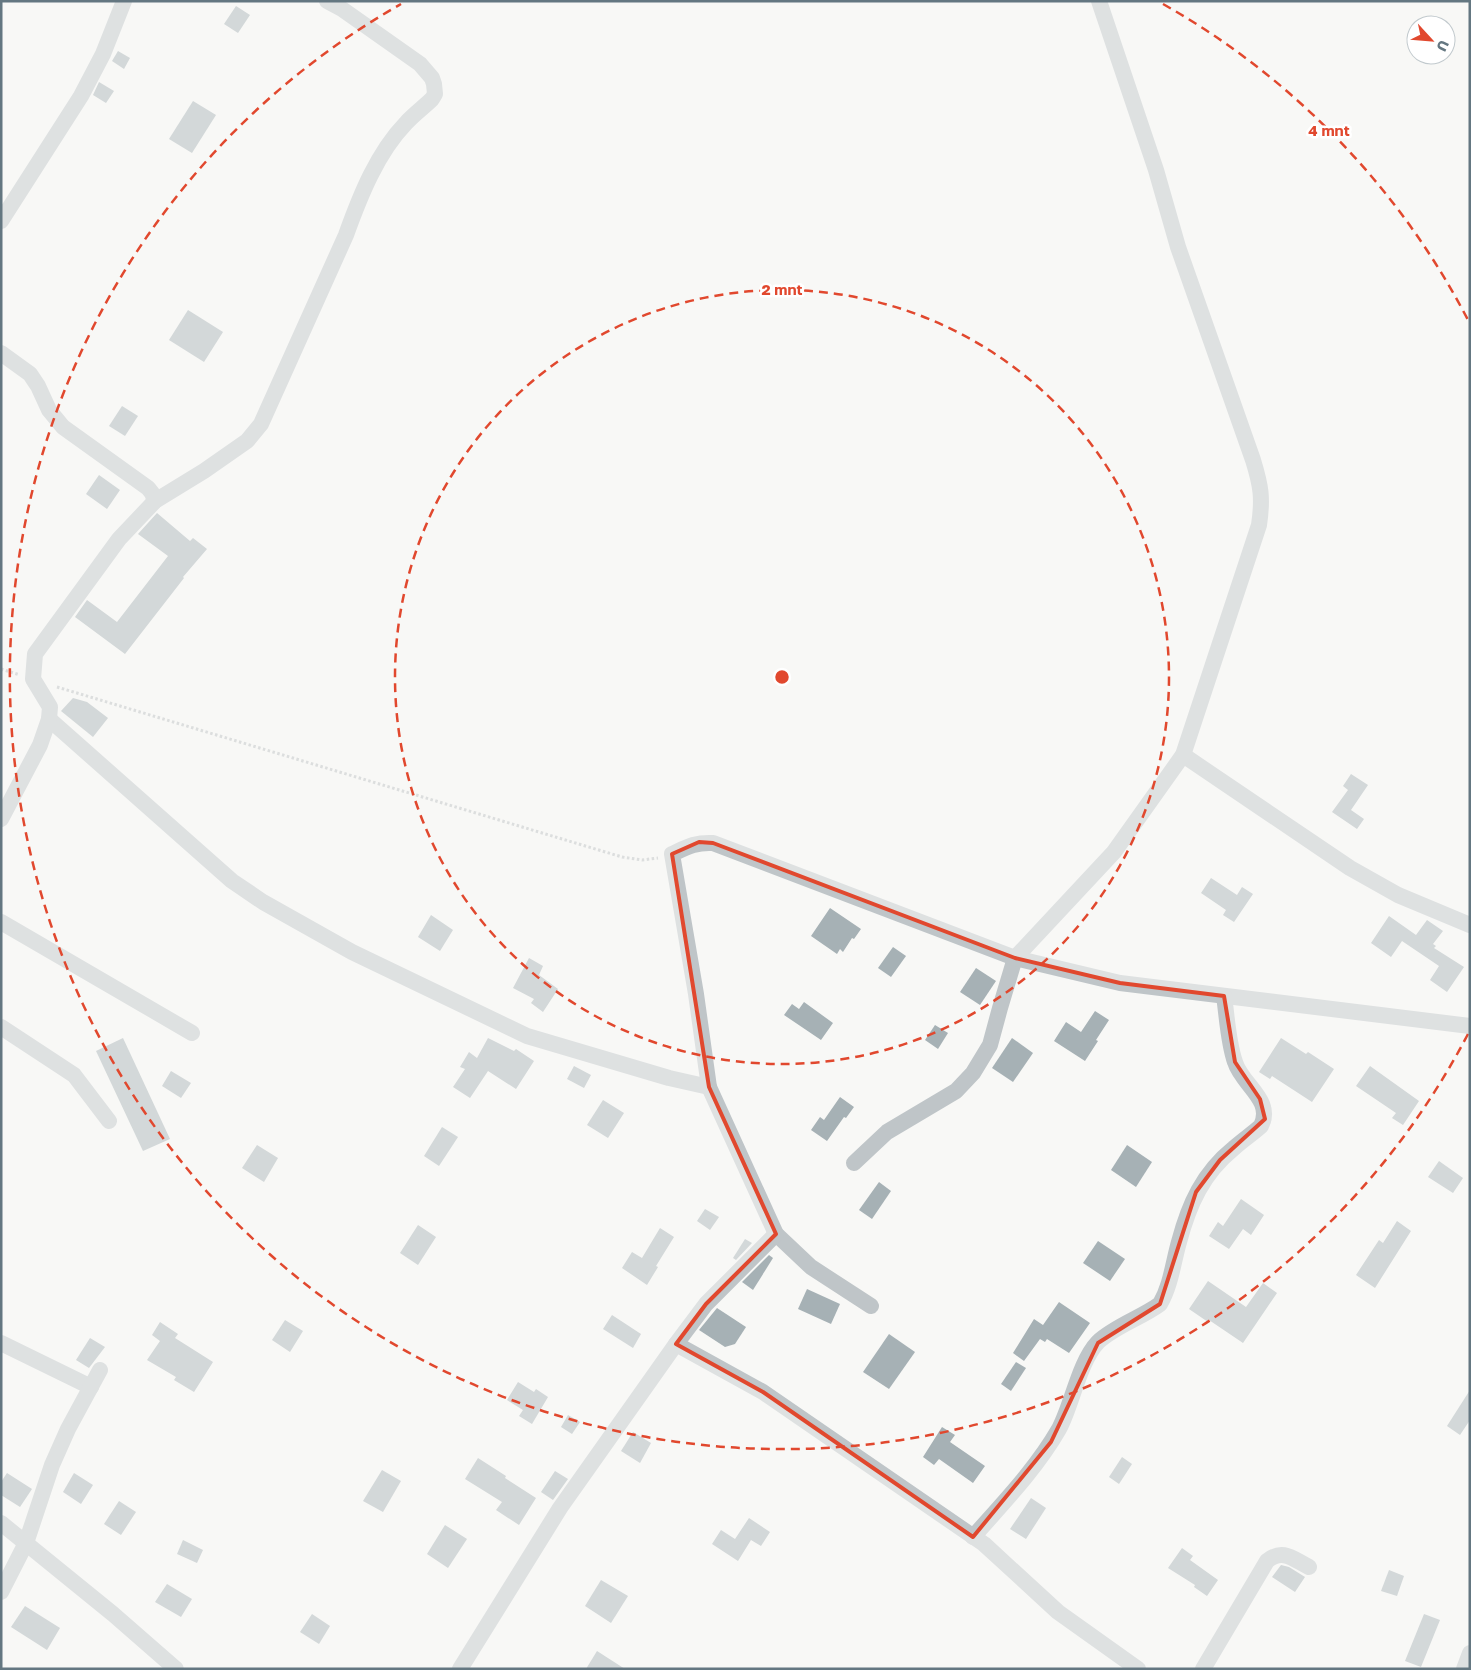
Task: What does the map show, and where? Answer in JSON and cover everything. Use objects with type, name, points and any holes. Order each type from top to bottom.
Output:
[{"type":"street","points":[[1,221],[81,96],[103,54],[124,1]]},
{"type":"street","points":[[1,819],[40,745],[49,719],[50,708],[33,679],[35,654],[119,539],[155,501],[248,441],[261,424],[346,235],[358,203],[380,160],[406,123],[432,99],[434,94],[432,78],[420,64],[328,1]]},
{"type":"street","points":[[854,1163],[887,1132],[956,1091],[973,1073],[990,1045],[1016,958],[1114,852],[1182,755],[1259,525],[1262,504],[1261,486],[1178,247],[1156,170],[1099,1]]},
{"type":"street","points":[[1,352],[30,374],[38,386],[48,410],[63,427],[148,488],[155,501]]},
{"type":"street","points":[[49,719],[232,881],[263,902],[344,948],[527,1036],[669,1078],[709,1087]]},
{"type":"street","points":[[1182,755],[1350,868],[1398,895],[1470,924]]},
{"type":"street","points":[[870,1306],[811,1267],[776,1234],[709,1087],[696,994],[672,854],[699,842],[713,843],[1016,958],[1120,983],[1470,1026]]},
{"type":"street","points":[[1,922],[192,1033]]},
{"type":"street","points":[[974,1537],[1018,1486],[1051,1442],[1060,1426],[1085,1365],[1098,1343],[1114,1331],[1160,1304],[1165,1296],[1171,1276],[1186,1214],[1196,1192],[1220,1160],[1261,1126],[1265,1119],[1260,1099],[1241,1075],[1234,1062],[1224,996]]},
{"type":"street","points":[[1,1027],[74,1075],[109,1121]]},
{"type":"street","points":[[460,1669],[560,1508],[676,1344],[706,1304],[776,1234]]},
{"type":"street","points":[[1,1343],[91,1387]]},
{"type":"street","points":[[676,1344],[763,1392],[984,1544],[1058,1612],[1138,1669]]},
{"type":"street","points":[[1,1592],[26,1543],[52,1465],[68,1429],[100,1370]]},
{"type":"street","points":[[1,1523],[113,1614],[176,1669]]},
{"type":"street","points":[[1203,1669],[1267,1561],[1276,1555],[1283,1554],[1309,1567]]},
{"type":"street","points":[[1464,1669],[1470,1653]]},
{"type":"path","points":[[33,679],[622,857],[642,860],[672,854]]},
{"type":"highlighted area","points":[[699,842],[713,843],[1015,958],[1120,983],[1224,996],[1235,1062],[1260,1099],[1265,1119],[1220,1160],[1196,1192],[1160,1304],[1098,1343],[1051,1442],[973,1537],[763,1392],[676,1344],[706,1304],[776,1234],[709,1087],[672,854]]},
{"type":"building","points":[[236,6],[250,15],[238,33],[224,24]]},
{"type":"building","points":[[118,51],[130,58],[124,69],[112,61]]},
{"type":"building","points":[[99,82],[114,91],[106,103],[93,95]]},
{"type":"building","points":[[193,101],[216,115],[192,153],[169,139]]},
{"type":"building","points":[[188,310],[223,332],[204,362],[169,340]]},
{"type":"building","points":[[122,406],[138,416],[125,436],[109,426]]},
{"type":"building","points":[[99,475],[120,490],[107,509],[86,494]]},
{"type":"building","points":[[157,513],[190,541],[193,538],[207,549],[183,577],[125,654],[75,617],[87,600],[117,622],[168,556],[138,534]]},
{"type":"building","points":[[73,698],[87,702],[108,718],[93,737],[61,711]]},
{"type":"building","points":[[1351,774],[1368,785],[1351,810],[1364,819],[1357,829],[1332,812],[1348,790],[1343,786]]},
{"type":"building","points":[[1211,878],[1237,895],[1242,887],[1253,894],[1234,922],[1223,915],[1226,910],[1201,893]]},
{"type":"building","points":[[830,908],[861,929],[854,939],[852,938],[843,952],[840,949],[837,954],[811,936]]},
{"type":"building","points":[[431,915],[453,930],[440,951],[418,937]]},
{"type":"building","points":[[1389,916],[1416,935],[1427,920],[1443,931],[1433,944],[1436,946],[1434,948],[1464,967],[1447,992],[1430,980],[1439,966],[1402,941],[1391,957],[1371,943]]},
{"type":"building","points":[[893,947],[906,956],[891,977],[878,968]]},
{"type":"building","points":[[529,958],[543,966],[539,975],[558,989],[543,1012],[531,1003],[534,999],[513,988]]},
{"type":"building","points":[[976,968],[996,981],[980,1005],[960,992]]},
{"type":"building","points":[[804,1002],[833,1023],[821,1040],[784,1015],[792,1004],[799,1009]]},
{"type":"building","points":[[1095,1011],[1109,1020],[1085,1061],[1054,1041],[1066,1022],[1081,1032]]},
{"type":"building","points":[[935,1025],[948,1033],[938,1049],[925,1040]]},
{"type":"building","points":[[123,1038],[170,1139],[143,1151],[96,1051]]},
{"type":"building","points":[[488,1038],[514,1051],[516,1049],[534,1061],[516,1089],[488,1071],[470,1098],[453,1087],[465,1069],[460,1067],[469,1052],[477,1058]]},
{"type":"building","points":[[1012,1038],[1033,1053],[1013,1082],[992,1068]]},
{"type":"building","points":[[1281,1038],[1306,1054],[1308,1052],[1334,1069],[1312,1102],[1272,1076],[1270,1079],[1259,1072]]},
{"type":"building","points":[[574,1066],[591,1075],[584,1088],[567,1079]]},
{"type":"building","points":[[1370,1066],[1419,1101],[1403,1125],[1392,1118],[1396,1113],[1356,1086]]},
{"type":"building","points":[[171,1071],[191,1083],[181,1098],[162,1086]]},
{"type":"building","points":[[840,1097],[854,1107],[846,1118],[844,1117],[827,1141],[811,1130],[820,1117],[824,1120]]},
{"type":"building","points":[[603,1100],[624,1113],[608,1138],[587,1125]]},
{"type":"building","points":[[442,1127],[458,1137],[439,1166],[424,1156]]},
{"type":"building","points":[[257,1145],[278,1158],[264,1182],[242,1168]]},
{"type":"building","points":[[1127,1145],[1152,1162],[1136,1187],[1111,1170]]},
{"type":"building","points":[[1439,1161],[1463,1178],[1453,1193],[1428,1177]]},
{"type":"building","points":[[879,1182],[891,1191],[872,1219],[859,1210]]},
{"type":"building","points":[[1241,1199],[1264,1215],[1251,1235],[1243,1229],[1229,1249],[1209,1236],[1218,1222],[1223,1226]]},
{"type":"building","points":[[705,1209],[719,1217],[710,1230],[697,1221]]},
{"type":"building","points":[[1397,1221],[1411,1231],[1375,1288],[1356,1275],[1379,1240],[1383,1243]]},
{"type":"building","points":[[418,1225],[436,1237],[418,1265],[400,1253]]},
{"type":"building","points":[[660,1228],[674,1237],[647,1285],[622,1268],[632,1252],[642,1258]]},
{"type":"building","points":[[745,1239],[752,1243],[736,1260],[733,1258]]},
{"type":"building","points":[[1098,1241],[1125,1259],[1110,1281],[1083,1263]]},
{"type":"building","points":[[769,1255],[773,1258],[753,1290],[742,1282]]},
{"type":"building","points":[[1208,1281],[1246,1307],[1263,1283],[1277,1293],[1243,1343],[1189,1309]]},
{"type":"building","points":[[807,1289],[840,1304],[831,1324],[798,1309]]},
{"type":"building","points":[[1059,1302],[1090,1323],[1069,1353],[1047,1339],[1045,1342],[1040,1339],[1024,1361],[1013,1353],[1034,1319],[1043,1325]]},
{"type":"building","points":[[717,1308],[746,1327],[735,1344],[725,1347],[699,1330]]},
{"type":"building","points":[[612,1315],[641,1334],[633,1348],[603,1329]]},
{"type":"building","points":[[285,1320],[303,1331],[290,1352],[272,1340]]},
{"type":"building","points":[[160,1322],[178,1334],[175,1338],[213,1362],[194,1392],[174,1380],[176,1377],[147,1360],[160,1341],[152,1335]]},
{"type":"building","points":[[889,1334],[915,1352],[889,1389],[863,1372]]},
{"type":"building","points":[[90,1338],[105,1347],[89,1368],[76,1360]]},
{"type":"building","points":[[1016,1362],[1026,1368],[1011,1391],[1001,1384]]},
{"type":"building","points":[[518,1382],[534,1392],[536,1389],[548,1397],[532,1424],[519,1416],[523,1410],[507,1400]]},
{"type":"building","points":[[1470,1390],[1470,1420],[1460,1435],[1447,1426]]},
{"type":"building","points":[[568,1415],[580,1422],[572,1434],[561,1427]]},
{"type":"building","points":[[942,1427],[955,1435],[950,1442],[985,1466],[973,1483],[939,1459],[934,1465],[923,1457]]},
{"type":"building","points":[[633,1432],[651,1443],[640,1463],[621,1451]]},
{"type":"building","points":[[1122,1457],[1132,1464],[1119,1484],[1109,1477]]},
{"type":"building","points":[[478,1458],[536,1498],[519,1525],[496,1510],[502,1502],[465,1479]]},
{"type":"building","points":[[382,1470],[401,1481],[383,1512],[363,1501]]},
{"type":"building","points":[[555,1471],[568,1479],[553,1500],[541,1492]]},
{"type":"building","points":[[7,1473],[32,1489],[20,1507],[1,1495],[1,1482]]},
{"type":"building","points":[[74,1473],[93,1485],[81,1504],[63,1492]]},
{"type":"building","points":[[1031,1498],[1046,1508],[1026,1539],[1010,1529]]},
{"type":"building","points":[[119,1501],[136,1512],[121,1535],[104,1524]]},
{"type":"building","points":[[749,1518],[770,1532],[761,1546],[751,1540],[738,1561],[712,1544],[721,1530],[735,1539]]},
{"type":"building","points":[[445,1525],[467,1539],[448,1568],[427,1554]]},
{"type":"building","points":[[183,1540],[203,1550],[197,1563],[177,1554]]},
{"type":"building","points":[[1182,1548],[1193,1556],[1190,1560],[1218,1580],[1207,1596],[1194,1587],[1195,1585],[1168,1568]]},
{"type":"building","points":[[1281,1565],[1289,1567],[1305,1577],[1295,1592],[1272,1577]]},
{"type":"building","points":[[1389,1570],[1404,1576],[1397,1596],[1381,1591]]},
{"type":"building","points":[[601,1580],[628,1596],[611,1623],[585,1606]]},
{"type":"building","points":[[167,1584],[192,1599],[181,1617],[155,1602]]},
{"type":"building","points":[[25,1606],[60,1628],[47,1650],[11,1627]]},
{"type":"building","points":[[312,1614],[330,1626],[319,1644],[300,1632]]},
{"type":"building","points":[[1424,1614],[1440,1620],[1421,1667],[1405,1661]]},
{"type":"building","points":[[597,1651],[625,1669],[586,1669]]}]
